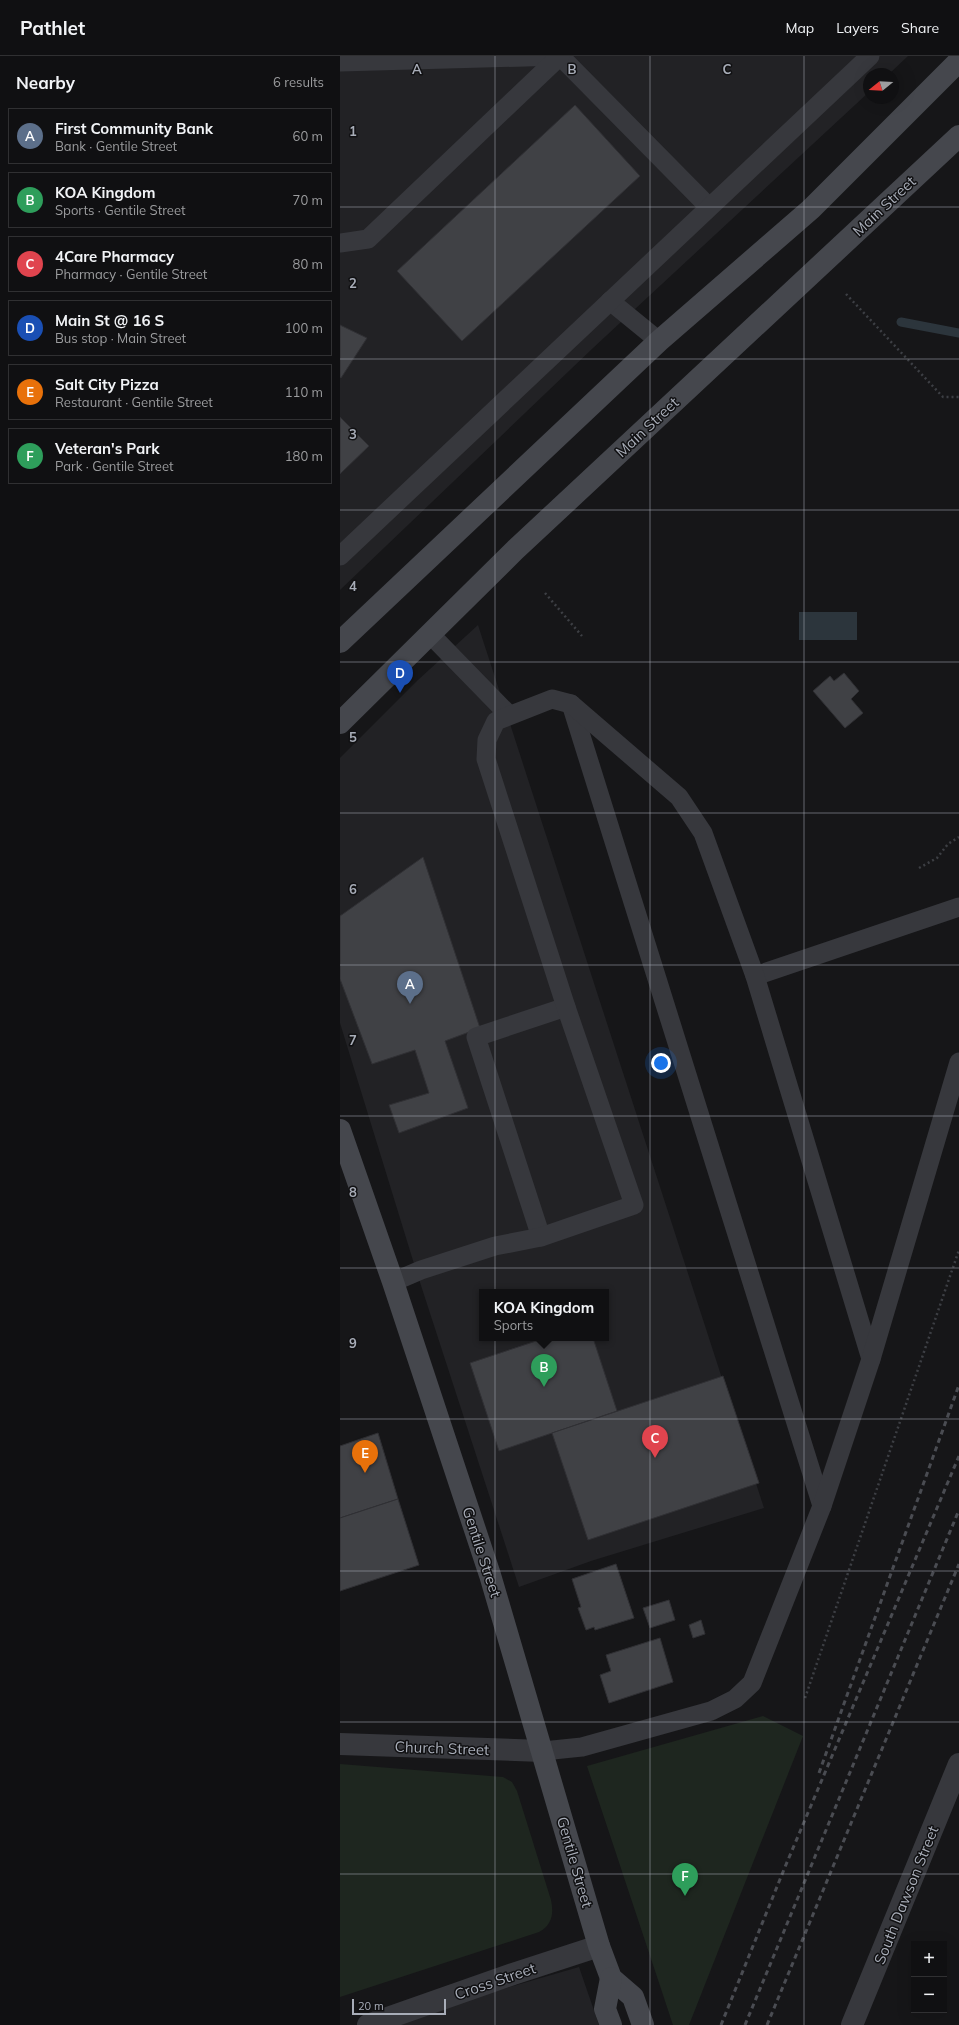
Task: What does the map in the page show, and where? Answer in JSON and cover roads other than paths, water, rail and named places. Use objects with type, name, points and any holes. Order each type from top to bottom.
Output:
[{"type":"main road","points":[[340,642],[659,341],[811,209],[959,61]]},
{"type":"main road","name":"Main Street","points":[[340,723],[515,550],[959,136]]},
{"type":"main road","name":"Gentile Street","points":[[340,1130],[393,1282],[490,1575],[543,1751],[599,1946],[611,1978],[633,1997],[643,2025]]},
{"type":"main road","points":[[611,1978],[605,2009],[611,2025]]},
{"type":"street","name":"Church Street","points":[[340,1744],[543,1751]]},
{"type":"street","name":"South Dawson Street","points":[[852,2025],[959,1764]]},
{"type":"street","name":"Cross Street","points":[[368,2025],[513,1974],[599,1946]]},
{"type":"lane","points":[[340,62],[560,56],[709,207]]},
{"type":"lane","points":[[340,243],[368,239],[560,56]]},
{"type":"lane","points":[[340,556],[870,56]]},
{"type":"lane","points":[[610,301],[659,341]]},
{"type":"lane","points":[[430,634],[509,715]]},
{"type":"lane","points":[[393,1282],[422,1270],[495,1246],[541,1237],[634,1206],[566,1007],[486,759],[487,740],[496,721],[552,699],[571,704],[679,797],[703,833],[756,976],[871,1359]]},
{"type":"lane","points":[[571,704],[822,1506]]},
{"type":"lane","points":[[756,976],[959,907]]},
{"type":"lane","points":[[541,1237],[476,1037],[566,1007]]},
{"type":"lane","points":[[543,1751],[582,1747],[711,1711],[736,1699],[752,1683],[822,1506],[871,1359],[959,1062]]},
{"type":"waterway","points":[[901,322],[959,333]]},
{"type":"railway","points":[[819,1773],[959,1385]]},
{"type":"railway","points":[[721,2025],[785,1867],[959,1456]]},
{"type":"railway","points":[[745,2025],[959,1510]]},
{"type":"railway","points":[[767,2025],[959,1564]]},
{"type":"place","name":"Main St @ 16 S","points":[[400,693]]},
{"type":"place","name":"First Community Bank","points":[[410,1004]]},
{"type":"place","name":"KOA Kingdom","points":[[544,1387]]},
{"type":"place","name":"4Care Pharmacy","points":[[655,1458]]},
{"type":"place","name":"Salt City Pizza","points":[[365,1473]]},
{"type":"place","name":"Veteran's Park","points":[[685,1896]]}]
